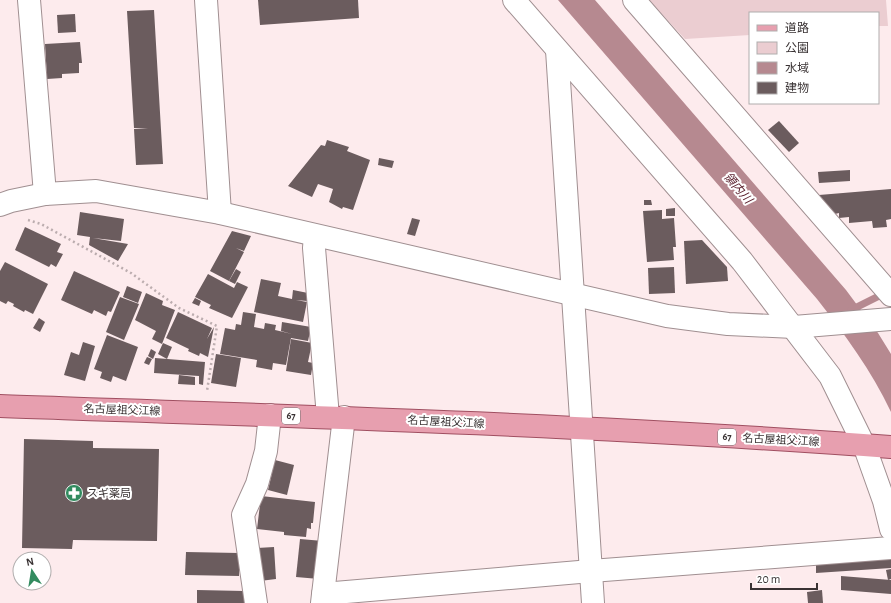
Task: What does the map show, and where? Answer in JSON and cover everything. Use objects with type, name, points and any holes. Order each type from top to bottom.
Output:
[{"type":"main road","name":"名古屋祖父江線","points":[[0,406],[336,417],[582,428],[876,446]]},
{"type":"street","points":[[29,0],[45,194]]},
{"type":"street","points":[[206,0],[220,213]]},
{"type":"street","points":[[514,0],[800,327],[876,446],[884,501],[891,529]]},
{"type":"street","points":[[634,0],[882,270],[891,295]]},
{"type":"street","points":[[557,50],[571,294],[582,428],[593,603]]},
{"type":"street","points":[[0,205],[11,201],[45,194],[96,191],[220,213],[667,316],[728,324],[800,327],[891,319]]},
{"type":"street","points":[[315,236],[314,248],[336,417],[322,599],[591,571],[891,548]]},
{"type":"street","points":[[256,603],[243,515],[257,484],[266,451],[270,415]]},
{"type":"path","points":[[21,218],[41,224],[131,273],[179,308],[217,326],[203,413]]},
{"type":"green space","points":[[649,0],[886,0],[888,26],[879,26],[879,12],[749,12],[749,35],[685,39]]},
{"type":"water","name":"領内川","points":[[558,0],[595,0],[846,290],[878,333],[891,354],[891,412],[875,382],[857,354],[817,299]]},
{"type":"building","points":[[258,0],[358,0],[359,18],[260,25]]},
{"type":"building","points":[[154,10],[163,164],[136,165],[134,129],[148,128],[134,128],[127,11]]},
{"type":"building","points":[[75,14],[76,32],[58,33],[57,15]]},
{"type":"building","points":[[80,42],[82,63],[79,63],[79,73],[62,74],[62,78],[47,79],[45,44]]},
{"type":"building","points":[[779,121],[799,143],[789,152],[768,130]]},
{"type":"building","points":[[327,140],[349,147],[347,151],[370,160],[353,210],[343,207],[342,209],[329,202],[333,189],[318,184],[312,197],[288,186],[321,145],[325,146]]},
{"type":"building","points":[[379,158],[394,161],[392,168],[378,165]]},
{"type":"building","points":[[850,170],[850,181],[819,183],[818,172]]},
{"type":"building","points":[[891,189],[891,219],[886,220],[887,227],[873,228],[872,221],[849,223],[849,217],[839,218],[839,213],[835,214],[819,195]]},
{"type":"building","points":[[644,200],[651,200],[652,205],[644,205]]},
{"type":"building","points":[[675,208],[675,216],[666,216],[666,209]]},
{"type":"building","points":[[662,210],[662,219],[674,218],[676,247],[673,247],[674,260],[647,262],[643,211]]},
{"type":"building","points":[[80,212],[124,219],[121,241],[93,238],[128,244],[118,261],[89,245],[90,237],[77,235]]},
{"type":"building","points":[[412,218],[420,220],[415,236],[407,234]]},
{"type":"building","points":[[25,227],[61,244],[57,252],[63,254],[56,267],[51,264],[49,267],[15,250]]},
{"type":"building","points":[[232,231],[251,236],[244,251],[236,248],[244,252],[229,281],[210,271]]},
{"type":"building","points":[[702,240],[727,267],[728,281],[686,284],[684,241]]},
{"type":"building","points":[[5,262],[48,284],[33,314],[25,310],[24,312],[13,306],[14,304],[8,301],[6,304],[0,301],[0,271]]},
{"type":"building","points":[[674,267],[675,293],[649,294],[648,268]]},
{"type":"building","points":[[236,269],[241,272],[235,284],[229,281]]},
{"type":"building","points":[[74,271],[120,292],[111,312],[108,311],[106,316],[94,310],[92,314],[61,300]]},
{"type":"building","points":[[208,274],[234,288],[237,282],[248,287],[232,318],[209,308],[211,305],[195,297]]},
{"type":"building","points":[[261,279],[281,283],[278,296],[292,299],[293,290],[308,293],[307,301],[296,300],[307,302],[303,322],[254,312]]},
{"type":"building","points":[[127,286],[142,292],[138,303],[123,297]]},
{"type":"building","points":[[146,293],[163,301],[162,305],[175,310],[162,344],[152,339],[156,331],[135,320]]},
{"type":"building","points":[[120,297],[139,304],[124,340],[106,332]]},
{"type":"building","points":[[195,298],[201,301],[199,306],[192,303]]},
{"type":"building","points":[[178,312],[212,328],[207,339],[214,327],[208,357],[200,353],[199,356],[188,351],[189,349],[166,338]]},
{"type":"building","points":[[243,312],[256,314],[254,327],[264,329],[265,323],[276,325],[275,330],[292,334],[281,331],[282,322],[311,327],[308,341],[291,338],[286,365],[273,363],[272,370],[256,367],[257,360],[220,354],[225,328],[235,330],[236,324],[241,325]]},
{"type":"building","points":[[39,318],[45,322],[40,332],[33,328]]},
{"type":"building","points":[[107,335],[138,347],[126,381],[113,376],[111,382],[100,378],[102,372],[94,369]]},
{"type":"building","points":[[291,339],[312,343],[308,362],[313,363],[311,375],[286,371]]},
{"type":"building","points":[[83,342],[95,346],[85,381],[64,375],[71,352],[79,355]]},
{"type":"building","points":[[163,343],[172,347],[167,359],[158,354]]},
{"type":"building","points":[[151,349],[156,352],[153,359],[148,356]]},
{"type":"building","points":[[216,354],[241,358],[236,387],[211,383]]},
{"type":"building","points":[[147,357],[152,359],[149,365],[144,363]]},
{"type":"building","points":[[155,358],[205,362],[203,385],[199,384],[199,376],[154,373]]},
{"type":"building","points":[[179,375],[195,377],[195,385],[178,384]]},
{"type":"building","points":[[24,439],[93,441],[93,448],[159,449],[157,541],[73,540],[72,549],[22,548]]},
{"type":"building","points":[[275,460],[294,465],[287,495],[268,490]]},
{"type":"building","points":[[261,496],[315,502],[313,523],[311,523],[311,529],[307,528],[306,537],[284,535],[284,532],[257,529]]},
{"type":"building","points":[[300,539],[323,541],[319,579],[296,577]]},
{"type":"building","points":[[274,547],[276,579],[260,581],[257,548]]},
{"type":"building","points":[[186,552],[239,553],[239,576],[185,575]]},
{"type":"building","points":[[891,557],[891,568],[816,573],[816,562]]},
{"type":"building","points":[[891,569],[891,579],[888,580],[886,570]]},
{"type":"building","points":[[841,576],[891,580],[891,594],[841,590]]},
{"type":"building","points":[[197,590],[244,591],[244,603],[197,603]]},
{"type":"building","points":[[822,590],[823,603],[808,603],[807,592]]},
{"type":"waterway","points":[[851,310],[881,295]]},
{"type":"place","name":"スギ薬局","points":[[74,493]]}]
